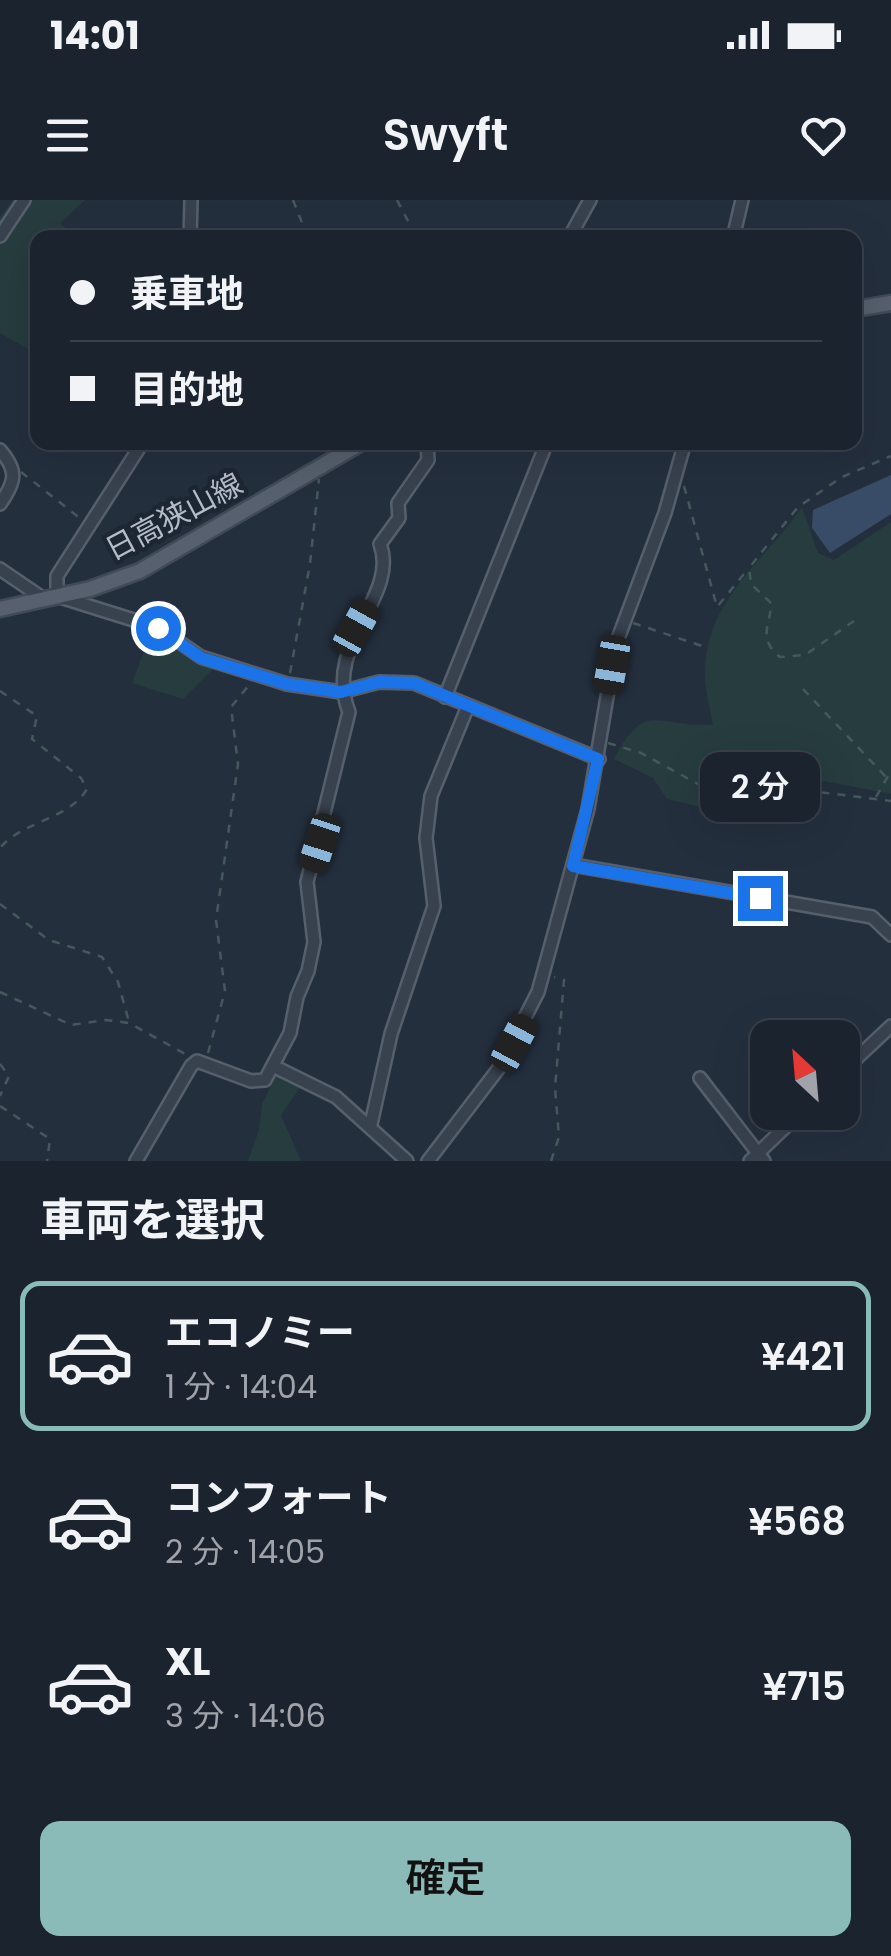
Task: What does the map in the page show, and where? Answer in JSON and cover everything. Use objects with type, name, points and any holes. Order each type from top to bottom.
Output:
[{"type":"main road","points":[[862,308],[890,300]]},
{"type":"main road","name":"日高狭山線","points":[[0,609],[140,571],[349,450]]},
{"type":"street","points":[[0,236],[24,200]]},
{"type":"street","points":[[190,230],[191,200]]},
{"type":"street","points":[[573,230],[590,200]]},
{"type":"street","points":[[735,230],[742,200]]},
{"type":"street","points":[[0,450],[15,472],[0,504]]},
{"type":"street","points":[[51,598],[57,576],[138,450]]},
{"type":"street","points":[[136,1161],[185,1071],[201,1062],[256,1082],[271,1075],[276,1066],[293,1024],[314,942],[305,895],[322,832],[325,795],[349,712],[341,692],[356,628],[386,566],[380,544],[399,518],[398,503],[428,460],[427,450]]},
{"type":"street","points":[[445,697],[544,450]]},
{"type":"street","points":[[428,1161],[499,1068],[526,1020],[543,974],[598,759],[623,619],[683,450]]},
{"type":"street","points":[[0,568],[51,598],[158,628],[201,658],[287,684],[341,692],[399,681],[598,759]]},
{"type":"street","points":[[371,1124],[391,1034],[434,906],[426,838],[431,796],[468,706]]},
{"type":"street","points":[[573,866],[872,918],[891,935]]},
{"type":"street","points":[[860,1055],[891,1026]]},
{"type":"street","points":[[276,1066],[336,1097],[371,1124],[408,1161]]},
{"type":"street","points":[[700,1078],[756,1159],[784,1130]]},
{"type":"path","points":[[293,200],[305,230]]},
{"type":"path","points":[[397,200],[413,230]]},
{"type":"path","points":[[676,476],[688,498],[717,608],[798,506],[842,477],[891,456]]},
{"type":"path","points":[[287,684],[310,564],[311,523],[320,482],[316,470]]},
{"type":"path","points":[[15,472],[23,472],[90,526]]},
{"type":"path","points":[[749,568],[751,584],[772,604],[764,634],[769,647],[780,657],[805,655],[854,621]]},
{"type":"path","points":[[623,619],[705,647]]},
{"type":"path","points":[[0,992],[71,1025],[106,1020],[129,1023],[201,1062],[225,991],[216,920],[238,764],[230,707],[258,676]]},
{"type":"path","points":[[803,689],[886,778]]},
{"type":"path","points":[[0,691],[33,710],[37,716],[32,739],[81,778],[87,788],[76,801],[38,826],[9,837],[0,848]]},
{"type":"path","points":[[601,741],[640,753],[698,784],[747,792],[786,788],[891,801]]},
{"type":"path","points":[[875,799],[891,771]]},
{"type":"path","points":[[0,904],[50,940],[102,957],[118,982],[129,1023]]},
{"type":"path","points":[[543,974],[564,980],[555,1088],[559,1137],[552,1161]]},
{"type":"path","points":[[0,1064],[9,1076],[0,1096]]},
{"type":"path","points":[[0,1106],[50,1138],[47,1161]]},
{"type":"green space","points":[[13,200],[85,200],[60,223],[68,230],[30,230],[30,350],[0,333],[0,217]]},
{"type":"green space","points":[[802,507],[818,553],[834,560],[891,522],[891,794],[824,781],[746,782],[730,814],[667,799],[653,778],[614,759],[625,740],[644,722],[713,725],[705,671],[715,623],[740,583]]},
{"type":"green space","points":[[152,630],[214,668],[183,699],[132,683]]},
{"type":"green space","points":[[278,1072],[302,1085],[281,1115],[301,1161],[248,1161],[259,1130],[262,1104]]},
{"type":"water","points":[[891,475],[891,514],[830,553],[812,528],[813,510]]},
{"type":"route","points":[[158,628],[173,634],[201,658],[287,684],[341,692],[379,682],[414,683],[598,759],[573,866],[760,898]]}]
